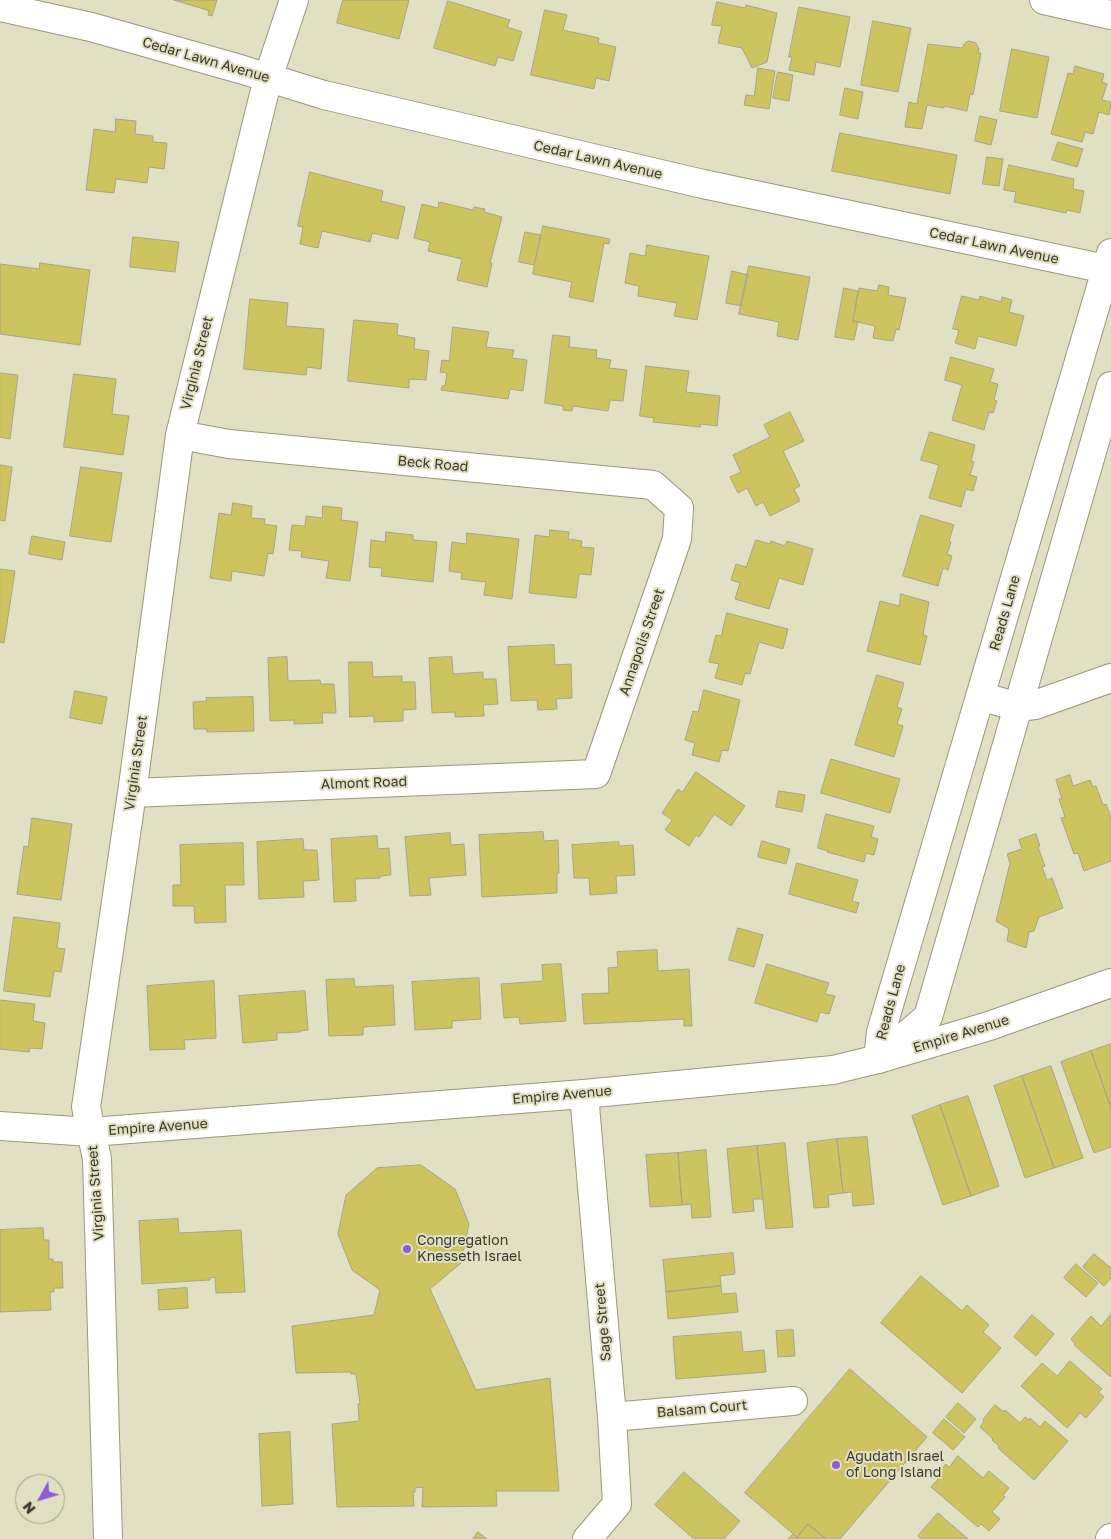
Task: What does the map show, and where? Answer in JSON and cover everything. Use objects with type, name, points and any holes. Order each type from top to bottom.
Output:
[{"type":"street","name":"Virginia Street","points":[[108,1539],[97,1159],[86,1107],[132,793],[180,435],[268,78],[294,0]]},
{"type":"street","points":[[1044,0],[1111,16]]},
{"type":"street","name":"Cedar Lawn Avenue","points":[[0,7],[49,9],[91,27],[324,95],[703,184],[1109,264]]},
{"type":"street","name":"Reads Lane","points":[[878,1059],[881,1032],[1109,264]]},
{"type":"street","name":"Reads Lane","points":[[878,1059],[928,1016],[1111,386]]},
{"type":"street","name":"Beck Road","points":[[180,435],[229,444],[653,485],[679,508]]},
{"type":"street","name":"Annapolis Street","points":[[596,774],[677,539],[679,508]]},
{"type":"street","points":[[980,696],[1018,707],[1035,705],[1111,678]]},
{"type":"street","name":"Almont Road","points":[[132,793],[596,774]]},
{"type":"street","name":"Empire Avenue","points":[[0,1126],[91,1132],[584,1094],[832,1070],[878,1059],[989,1026],[1111,983]]},
{"type":"street","name":"Sage Street","points":[[584,1094],[612,1417],[617,1504],[586,1539]]},
{"type":"street","name":"Balsam Court","points":[[612,1417],[793,1401]]},
{"type":"building","points":[[174,0],[217,0],[212,16],[208,15],[209,11]]},
{"type":"building","points":[[343,0],[409,0],[399,39],[337,23]]},
{"type":"building","points":[[448,1],[510,20],[507,27],[522,32],[513,61],[498,57],[495,66],[434,48]]},
{"type":"building","points":[[717,2],[745,8],[746,5],[777,13],[767,62],[752,68],[742,48],[718,43],[722,26],[712,25]]},
{"type":"building","points":[[799,7],[850,17],[840,67],[816,62],[814,75],[789,70],[792,57],[789,57]]},
{"type":"building","points":[[545,10],[567,15],[563,30],[599,38],[598,43],[616,47],[609,81],[596,78],[594,89],[531,75]]},
{"type":"building","points":[[873,21],[911,28],[898,92],[861,85]]},
{"type":"building","points":[[969,41],[976,43],[979,49],[978,53],[981,53],[973,95],[970,94],[967,111],[944,106],[944,108],[927,105],[922,129],[905,127],[909,102],[917,104],[928,44],[962,48]]},
{"type":"building","points":[[1012,49],[1049,57],[1037,118],[1000,111]]},
{"type":"building","points":[[1075,66],[1104,74],[1102,82],[1107,84],[1102,100],[1111,102],[1109,115],[1099,112],[1093,134],[1085,132],[1082,142],[1051,134],[1068,73],[1073,74]]},
{"type":"building","points":[[758,68],[775,71],[769,109],[744,105],[746,95],[754,96]]},
{"type":"building","points":[[778,72],[793,75],[789,101],[773,98]]},
{"type":"building","points":[[845,88],[863,92],[858,119],[840,115]]},
{"type":"building","points":[[980,116],[997,120],[991,145],[975,141]]},
{"type":"building","points":[[116,119],[136,121],[135,134],[153,136],[153,142],[167,143],[164,169],[149,167],[147,183],[116,179],[114,193],[86,190],[94,129],[115,132]]},
{"type":"building","points":[[840,133],[957,155],[950,194],[832,171]]},
{"type":"building","points":[[1058,142],[1083,149],[1077,167],[1052,160]]},
{"type":"building","points":[[987,157],[1003,159],[999,186],[983,184]]},
{"type":"building","points":[[1009,165],[1074,179],[1073,189],[1084,191],[1080,213],[1067,210],[1066,213],[1014,202],[1016,192],[1004,190]]},
{"type":"building","points":[[310,172],[383,191],[381,201],[405,207],[398,239],[372,233],[370,242],[322,231],[318,248],[300,244],[303,227],[298,226]]},
{"type":"building","points":[[439,202],[473,210],[474,207],[485,209],[484,212],[502,217],[490,263],[492,263],[487,287],[457,280],[462,259],[428,251],[430,242],[414,238],[422,204],[438,208]]},
{"type":"building","points":[[543,226],[610,239],[609,244],[604,243],[593,302],[569,297],[572,282],[533,274]]},
{"type":"building","points":[[525,232],[541,235],[534,265],[519,262]]},
{"type":"building","points":[[133,237],[179,242],[175,272],[130,267]]},
{"type":"building","points":[[647,245],[709,256],[697,320],[674,316],[677,303],[638,296],[639,286],[625,283],[630,253],[645,256]]},
{"type":"building","points":[[40,263],[90,270],[80,345],[0,334],[0,264],[39,269]]},
{"type":"building","points":[[749,266],[810,277],[798,340],[777,336],[779,322],[739,314]]},
{"type":"building","points":[[732,271],[748,275],[741,306],[726,303]]},
{"type":"building","points":[[879,285],[889,287],[888,295],[906,298],[899,330],[896,329],[893,341],[873,338],[875,326],[853,321],[859,288],[877,291]]},
{"type":"building","points":[[844,288],[858,291],[853,321],[858,322],[854,340],[835,337]]},
{"type":"building","points":[[962,296],[979,300],[980,296],[1001,302],[1002,297],[1012,300],[1009,312],[1024,316],[1016,346],[978,336],[975,349],[955,343],[959,330],[953,329]]},
{"type":"building","points":[[250,299],[288,303],[286,326],[324,329],[321,369],[307,367],[306,375],[244,369]]},
{"type":"building","points":[[354,320],[398,324],[397,335],[415,338],[414,349],[429,351],[426,380],[409,379],[409,388],[348,381]]},
{"type":"building","points":[[453,327],[489,332],[486,347],[514,350],[512,358],[527,360],[523,391],[510,389],[508,399],[441,390],[442,386],[445,386],[447,373],[440,372],[442,360],[449,361]]},
{"type":"building","points":[[553,335],[570,337],[569,347],[597,350],[596,358],[611,360],[609,368],[627,370],[623,401],[610,400],[608,411],[573,406],[572,411],[563,410],[563,406],[545,403]]},
{"type":"building","points":[[951,357],[994,369],[990,382],[998,384],[994,400],[997,401],[993,413],[989,412],[984,430],[952,420],[962,385],[945,380]]},
{"type":"building","points":[[646,366],[689,371],[686,392],[720,396],[717,426],[701,424],[700,427],[653,422],[654,418],[640,416]]},
{"type":"building","points":[[0,373],[18,375],[10,439],[0,437]]},
{"type":"building","points":[[74,374],[116,379],[112,414],[129,416],[123,455],[64,447]]},
{"type":"building","points":[[790,412],[804,441],[783,451],[800,486],[794,489],[800,501],[770,516],[763,502],[756,506],[747,488],[738,493],[730,477],[741,472],[733,455],[770,437],[764,425]]},
{"type":"building","points":[[930,432],[975,445],[971,461],[974,462],[970,475],[977,477],[973,491],[966,489],[961,507],[929,498],[939,465],[921,460]]},
{"type":"building","points":[[0,465],[12,467],[5,521],[0,520]]},
{"type":"building","points":[[81,467],[122,473],[111,542],[70,536]]},
{"type":"building","points":[[233,503],[252,506],[251,518],[265,519],[264,524],[277,526],[273,554],[268,553],[264,576],[232,571],[231,581],[210,578],[219,513],[231,515]]},
{"type":"building","points":[[323,506],[342,508],[341,520],[358,522],[350,581],[326,578],[329,561],[301,557],[302,551],[289,550],[292,525],[305,526],[306,516],[322,518]]},
{"type":"building","points":[[921,515],[954,525],[947,554],[952,556],[948,570],[943,568],[938,586],[903,576]]},
{"type":"building","points":[[550,530],[569,532],[568,539],[582,541],[581,547],[594,548],[591,575],[579,574],[576,598],[529,593],[535,535],[549,537]]},
{"type":"building","points":[[386,532],[413,535],[413,540],[437,542],[433,582],[381,576],[382,568],[369,567],[371,540],[385,542]]},
{"type":"building","points":[[467,533],[519,539],[512,599],[484,595],[486,582],[461,579],[462,573],[449,571],[452,542],[466,544]]},
{"type":"building","points":[[32,536],[65,542],[62,560],[29,554]]},
{"type":"building","points":[[756,540],[770,544],[771,541],[785,546],[787,541],[813,549],[803,585],[779,578],[769,609],[735,599],[740,583],[731,580],[736,564],[746,567]]},
{"type":"building","points":[[0,569],[15,571],[4,643],[0,642]]},
{"type":"building","points":[[901,594],[929,602],[923,635],[927,636],[920,665],[867,651],[880,601],[899,606]]},
{"type":"building","points":[[727,613],[788,629],[783,649],[759,642],[750,674],[745,673],[742,685],[715,678],[719,664],[709,662],[716,635],[721,636]]},
{"type":"building","points":[[554,645],[555,665],[571,664],[572,698],[556,699],[557,709],[538,710],[537,700],[511,701],[508,647]]},
{"type":"building","points":[[287,657],[288,681],[320,680],[321,684],[334,684],[336,713],[322,713],[323,723],[294,724],[294,720],[270,721],[268,658]]},
{"type":"building","points":[[452,657],[453,674],[483,672],[483,679],[496,679],[498,704],[483,705],[484,716],[455,717],[455,712],[432,713],[429,658]]},
{"type":"building","points":[[349,662],[372,662],[373,677],[402,676],[402,682],[415,682],[416,709],[403,710],[403,721],[374,722],[374,716],[350,717]]},
{"type":"building","points":[[877,675],[904,683],[897,707],[902,709],[897,724],[903,726],[894,757],[855,745]]},
{"type":"building","points":[[704,690],[740,700],[728,751],[722,750],[719,762],[692,755],[695,743],[685,740],[693,711],[698,712]]},
{"type":"building","points":[[75,691],[107,697],[102,724],[70,718]]},
{"type":"building","points":[[253,697],[254,731],[207,732],[207,729],[194,729],[193,702],[207,701],[206,698]]},
{"type":"building","points":[[831,759],[900,779],[890,813],[821,793]]},
{"type":"building","points":[[696,772],[745,806],[731,826],[714,814],[699,837],[696,835],[689,846],[665,830],[672,820],[662,813],[678,789],[682,792]]},
{"type":"building","points":[[1070,775],[1073,786],[1090,780],[1093,787],[1096,786],[1103,805],[1106,804],[1111,818],[1111,861],[1084,871],[1078,853],[1074,854],[1061,818],[1065,817],[1059,799],[1062,799],[1056,780]]},
{"type":"building","points":[[779,791],[805,795],[802,812],[776,807]]},
{"type":"building","points":[[826,814],[874,826],[871,837],[878,839],[874,855],[866,853],[864,862],[818,848]]},
{"type":"building","points":[[32,818],[72,824],[61,900],[17,894],[24,846],[28,847]]},
{"type":"building","points":[[543,832],[544,841],[558,840],[559,873],[557,873],[557,893],[482,897],[479,835]]},
{"type":"building","points":[[450,833],[451,845],[464,844],[466,875],[429,878],[431,895],[410,896],[405,837]]},
{"type":"building","points":[[1036,834],[1040,846],[1038,847],[1045,866],[1042,867],[1047,880],[1052,878],[1063,908],[1039,917],[1034,931],[1029,932],[1026,948],[1007,941],[1009,929],[996,921],[1010,863],[1007,854],[1022,849],[1019,840]]},
{"type":"building","points":[[377,836],[378,849],[389,848],[391,875],[380,876],[380,878],[355,879],[356,901],[334,902],[331,839]]},
{"type":"building","points":[[303,839],[304,850],[317,850],[319,880],[303,881],[304,897],[259,899],[257,842]]},
{"type":"building","points":[[762,841],[790,849],[786,864],[758,857]]},
{"type":"building","points":[[619,842],[619,846],[633,845],[635,875],[616,876],[617,893],[590,895],[589,878],[574,878],[572,845]]},
{"type":"building","points":[[243,843],[244,885],[225,885],[226,922],[195,923],[194,906],[173,906],[173,885],[181,885],[180,845]]},
{"type":"building","points":[[797,863],[858,880],[852,901],[859,903],[856,913],[789,894]]},
{"type":"building","points":[[14,917],[60,923],[57,948],[65,949],[61,972],[54,971],[50,997],[4,991]]},
{"type":"building","points":[[738,928],[763,935],[754,967],[729,960]]},
{"type":"building","points":[[657,950],[658,971],[689,969],[692,1026],[684,1026],[684,1019],[584,1024],[582,994],[609,993],[608,968],[618,967],[617,952]]},
{"type":"building","points":[[561,964],[566,1021],[520,1024],[519,1017],[504,1018],[501,984],[543,981],[542,965]]},
{"type":"building","points":[[767,964],[829,983],[825,994],[835,996],[829,1014],[820,1012],[817,1022],[755,1003]]},
{"type":"building","points":[[479,978],[481,1019],[452,1021],[452,1028],[415,1030],[412,982]]},
{"type":"building","points":[[354,979],[355,987],[393,985],[395,1025],[363,1027],[363,1035],[329,1036],[326,980]]},
{"type":"building","points":[[214,981],[216,1038],[184,1040],[185,1049],[150,1050],[147,986]]},
{"type":"building","points":[[305,991],[308,1030],[277,1033],[277,1040],[243,1043],[239,996]]},
{"type":"building","points":[[0,1000],[35,1004],[33,1021],[45,1023],[42,1049],[30,1048],[29,1052],[0,1049]]},
{"type":"building","points":[[1111,1044],[1111,1108],[1091,1051]]},
{"type":"building","points":[[1091,1051],[1111,1108],[1111,1147],[1094,1153],[1061,1062]]},
{"type":"building","points":[[1051,1066],[1083,1158],[1054,1168],[1022,1076]]},
{"type":"building","points":[[1022,1076],[1054,1168],[1025,1178],[994,1086]]},
{"type":"building","points":[[968,1096],[999,1186],[971,1196],[940,1105]]},
{"type":"building","points":[[940,1105],[971,1196],[943,1205],[912,1116]]},
{"type":"building","points":[[867,1137],[874,1204],[853,1206],[852,1192],[843,1193],[837,1139]]},
{"type":"building","points":[[837,1139],[843,1193],[828,1195],[829,1207],[814,1208],[807,1143]]},
{"type":"building","points":[[785,1143],[793,1227],[766,1229],[757,1146]]},
{"type":"building","points":[[757,1146],[763,1199],[753,1199],[754,1211],[733,1213],[727,1149]]},
{"type":"building","points":[[706,1150],[711,1217],[692,1218],[691,1204],[682,1205],[678,1153]]},
{"type":"building","points":[[678,1153],[682,1205],[650,1207],[646,1155]]},
{"type":"building","points":[[421,1165],[455,1189],[469,1224],[461,1263],[430,1289],[476,1390],[550,1378],[559,1491],[496,1491],[497,1506],[422,1507],[423,1487],[415,1488],[415,1492],[413,1492],[414,1506],[337,1507],[332,1424],[359,1421],[358,1404],[360,1404],[356,1374],[351,1374],[351,1372],[296,1373],[292,1326],[374,1315],[380,1290],[352,1270],[338,1234],[346,1195],[377,1168]]},
{"type":"building","points":[[178,1219],[179,1233],[241,1230],[245,1292],[216,1293],[215,1277],[210,1278],[210,1280],[142,1284],[139,1221]]},
{"type":"building","points":[[43,1228],[44,1240],[49,1240],[49,1259],[53,1259],[53,1262],[62,1262],[63,1288],[54,1288],[54,1292],[50,1292],[51,1310],[0,1312],[0,1230]]},
{"type":"building","points":[[733,1253],[735,1274],[720,1276],[721,1286],[666,1292],[663,1260]]},
{"type":"building","points":[[1094,1254],[1111,1268],[1111,1278],[1104,1286],[1083,1267]]},
{"type":"building","points":[[1076,1264],[1098,1283],[1086,1297],[1064,1278]]},
{"type":"building","points":[[921,1276],[962,1311],[967,1305],[989,1325],[983,1332],[1001,1348],[962,1393],[881,1323]]},
{"type":"building","points":[[721,1286],[722,1294],[736,1293],[738,1312],[668,1319],[666,1292]]},
{"type":"building","points":[[187,1288],[188,1308],[159,1310],[158,1290]]},
{"type":"building","points":[[1111,1314],[1111,1377],[1074,1345],[1071,1339],[1091,1316],[1101,1326]]},
{"type":"building","points":[[1032,1315],[1054,1334],[1036,1356],[1014,1337]]},
{"type":"building","points":[[793,1330],[795,1356],[778,1357],[776,1331]]},
{"type":"building","points":[[741,1332],[743,1352],[764,1350],[766,1372],[676,1379],[673,1337]]},
{"type":"building","points":[[1070,1361],[1102,1389],[1098,1392],[1104,1397],[1086,1418],[1080,1413],[1067,1428],[1021,1386],[1042,1363],[1057,1376]]},
{"type":"building","name":"Agudath Israel of Long Island","points":[[850,1369],[927,1437],[840,1539],[826,1539],[808,1524],[797,1537],[745,1493]]},
{"type":"building","points":[[958,1403],[976,1419],[964,1433],[946,1417]]},
{"type":"building","points":[[995,1405],[1004,1412],[1005,1410],[1020,1423],[1025,1417],[1029,1420],[1030,1418],[1040,1427],[1045,1421],[1068,1441],[1034,1480],[998,1448],[999,1446],[993,1439],[980,1427]]},
{"type":"building","points":[[944,1419],[965,1437],[953,1450],[933,1433]]},
{"type":"building","points":[[290,1432],[293,1504],[262,1506],[259,1434]]},
{"type":"building","points":[[958,1456],[983,1478],[989,1471],[1009,1488],[1003,1495],[1005,1497],[992,1512],[1000,1519],[989,1531],[981,1524],[978,1527],[931,1487],[938,1479],[935,1476],[946,1464],[949,1467]]},
{"type":"building","points":[[684,1472],[740,1521],[724,1539],[694,1539],[655,1505]]},
{"type":"building","points":[[938,1513],[968,1539],[921,1539],[918,1536]]},
{"type":"building","points":[[808,1524],[826,1539],[788,1539],[793,1534],[797,1537]]},
{"type":"building","points":[[478,1532],[487,1539],[473,1539]]},
{"type":"place","name":"Congregation Knesseth Israel","points":[[407,1249]]},
{"type":"place","name":"Agudath Israel of Long Island","points":[[836,1465]]}]
